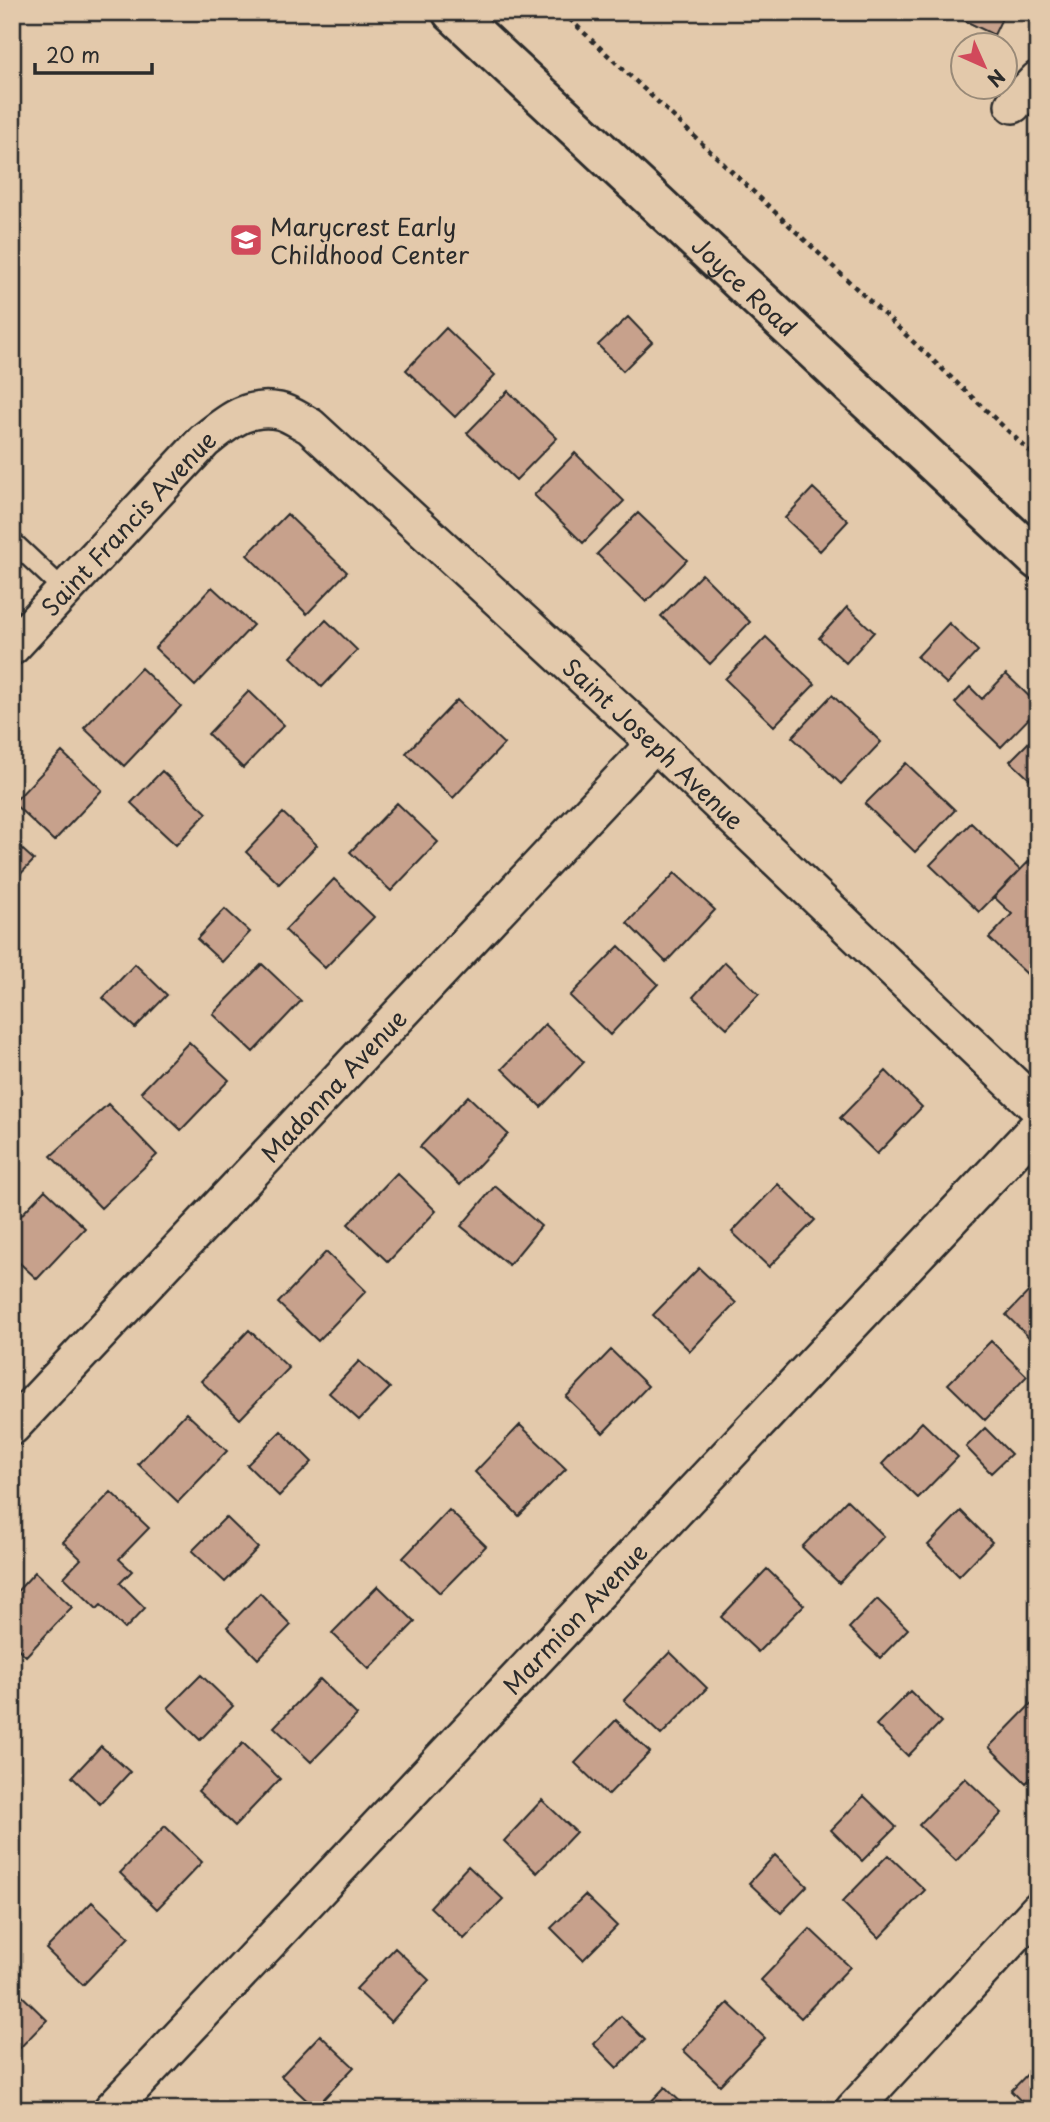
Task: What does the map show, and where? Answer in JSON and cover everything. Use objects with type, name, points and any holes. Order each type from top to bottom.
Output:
[{"type":"street","name":"Joyce Road","points":[[452,12],[1038,560]]},
{"type":"street","points":[[1013,105],[1038,79]]},
{"type":"street","name":"Saint Francis Avenue","points":[[12,648],[204,441],[226,423],[252,410]]},
{"type":"street","name":"Saint Joseph Avenue","points":[[252,410],[281,411],[310,426],[655,743],[1038,1108]]},
{"type":"street","name":"Madonna Avenue","points":[[12,1427],[655,743]]},
{"type":"street","name":"Marmion Avenue","points":[[111,2110],[1038,1126]]},
{"type":"street","points":[[853,2110],[1038,1910]]},
{"type":"lane","points":[[12,541],[65,591]]},
{"type":"path","points":[[562,12],[1038,459]]},
{"type":"building","points":[[947,12],[1005,12],[995,32],[988,32]]},
{"type":"building","points":[[628,317],[652,342],[623,371],[598,345]]},
{"type":"building","points":[[446,328],[495,375],[455,417],[406,370]]},
{"type":"building","points":[[508,391],[557,438],[516,480],[467,433]]},
{"type":"building","points":[[575,453],[624,501],[583,543],[534,495]]},
{"type":"building","points":[[813,488],[848,521],[820,551],[785,518]]},
{"type":"building","points":[[638,513],[687,560],[646,602],[597,554]]},
{"type":"building","points":[[287,514],[347,572],[307,614],[247,555]]},
{"type":"building","points":[[702,574],[750,622],[710,664],[661,616]]},
{"type":"building","points":[[212,587],[253,625],[195,686],[155,648]]},
{"type":"building","points":[[847,607],[874,632],[846,663],[819,638]]},
{"type":"building","points":[[326,620],[357,650],[322,687],[291,657]]},
{"type":"building","points":[[949,623],[978,651],[947,684],[917,657]]},
{"type":"building","points":[[766,637],[815,684],[774,726],[725,679]]},
{"type":"building","points":[[141,668],[181,706],[124,766],[84,728]]},
{"type":"building","points":[[1006,674],[1038,705],[1038,709],[1001,747],[955,703],[970,687],[982,699]]},
{"type":"building","points":[[249,691],[284,725],[243,768],[208,734]]},
{"type":"building","points":[[832,695],[881,742],[841,784],[792,737]]},
{"type":"building","points":[[457,700],[504,744],[453,798],[406,753]]},
{"type":"building","points":[[1038,733],[1038,787],[1010,761]]},
{"type":"building","points":[[62,752],[102,790],[54,841],[13,803]]},
{"type":"building","points":[[906,763],[955,810],[915,852],[865,804]]},
{"type":"building","points":[[162,771],[207,813],[176,845],[131,803]]},
{"type":"building","points":[[397,803],[438,842],[391,891],[350,852]]},
{"type":"building","points":[[283,813],[317,845],[279,884],[246,852]]},
{"type":"building","points":[[971,823],[1020,870],[979,912],[930,865]]},
{"type":"building","points":[[12,840],[34,860],[12,883]]},
{"type":"building","points":[[1038,852],[1038,964],[1028,975],[989,938],[1012,914],[994,897]]},
{"type":"building","points":[[675,873],[715,910],[666,962],[627,923]]},
{"type":"building","points":[[334,879],[374,917],[325,968],[285,930]]},
{"type":"building","points":[[225,909],[250,932],[222,962],[197,939]]},
{"type":"building","points":[[619,946],[658,984],[610,1035],[570,996]]},
{"type":"building","points":[[725,962],[759,994],[727,1028],[693,997]]},
{"type":"building","points":[[135,964],[167,995],[135,1028],[103,998]]},
{"type":"building","points":[[262,964],[301,1001],[253,1052],[213,1014]]},
{"type":"building","points":[[545,1024],[584,1062],[541,1107],[502,1069]]},
{"type":"building","points":[[189,1042],[229,1080],[181,1130],[141,1092]]},
{"type":"building","points":[[886,1071],[922,1107],[877,1154],[840,1118]]},
{"type":"building","points":[[468,1096],[508,1134],[460,1185],[420,1147]]},
{"type":"building","points":[[108,1104],[157,1155],[101,1208],[51,1156]]},
{"type":"building","points":[[12,1143],[22,1152],[12,1163]]},
{"type":"building","points":[[397,1173],[436,1211],[388,1262],[348,1224]]},
{"type":"building","points":[[778,1184],[815,1220],[769,1267],[732,1232]]},
{"type":"building","points":[[495,1186],[541,1226],[509,1265],[461,1226]]},
{"type":"building","points":[[45,1190],[85,1228],[37,1279],[12,1256],[12,1225]]},
{"type":"building","points":[[326,1252],[366,1291],[318,1341],[278,1303]]},
{"type":"building","points":[[699,1268],[736,1303],[690,1351],[653,1315]]},
{"type":"building","points":[[1038,1282],[1038,1346],[1006,1315]]},
{"type":"building","points":[[249,1330],[289,1368],[240,1419],[201,1381]]},
{"type":"building","points":[[991,1341],[1027,1376],[985,1420],[948,1384]]},
{"type":"building","points":[[611,1350],[648,1386],[603,1433],[566,1397]]},
{"type":"building","points":[[359,1361],[390,1388],[359,1420],[329,1393]]},
{"type":"building","points":[[186,1413],[227,1451],[178,1502],[138,1464]]},
{"type":"building","points":[[922,1422],[958,1457],[918,1498],[882,1464]]},
{"type":"building","points":[[520,1425],[566,1469],[519,1516],[475,1472]]},
{"type":"building","points":[[985,1428],[1011,1454],[991,1473],[966,1447]]},
{"type":"building","points":[[281,1431],[312,1462],[279,1496],[247,1465]]},
{"type":"building","points":[[111,1492],[149,1528],[119,1559],[132,1571],[120,1583],[145,1608],[125,1629],[101,1605],[97,1609],[64,1577],[81,1559],[63,1542]]},
{"type":"building","points":[[847,1500],[884,1536],[839,1583],[802,1547]]},
{"type":"building","points":[[449,1510],[486,1546],[440,1593],[403,1558]]},
{"type":"building","points":[[961,1511],[992,1542],[959,1576],[928,1545]]},
{"type":"building","points":[[226,1517],[258,1548],[225,1582],[192,1551]]},
{"type":"building","points":[[767,1569],[804,1605],[758,1652],[721,1617]]},
{"type":"building","points":[[35,1572],[72,1607],[26,1656],[12,1643],[12,1597]]},
{"type":"building","points":[[378,1586],[415,1622],[369,1669],[332,1633]]},
{"type":"building","points":[[260,1593],[291,1625],[258,1659],[227,1627]]},
{"type":"building","points":[[877,1599],[908,1629],[880,1658],[849,1628]]},
{"type":"building","points":[[670,1652],[707,1688],[661,1735],[624,1700]]},
{"type":"building","points":[[201,1675],[233,1706],[200,1740],[168,1708]]},
{"type":"building","points":[[320,1679],[357,1715],[311,1762],[274,1727]]},
{"type":"building","points":[[910,1691],[941,1722],[908,1756],[876,1725]]},
{"type":"building","points":[[1035,1700],[1038,1703],[1038,1771],[1026,1783],[989,1747]]},
{"type":"building","points":[[616,1720],[650,1752],[608,1795],[575,1763]]},
{"type":"building","points":[[243,1743],[280,1779],[235,1826],[198,1791]]},
{"type":"building","points":[[101,1746],[130,1772],[100,1804],[72,1777]]},
{"type":"building","points":[[965,1778],[1002,1813],[956,1861],[919,1825]]},
{"type":"building","points":[[864,1796],[896,1827],[862,1861],[831,1830]]},
{"type":"building","points":[[542,1800],[576,1832],[537,1873],[504,1841]]},
{"type":"building","points":[[165,1826],[202,1862],[157,1909],[120,1873]]},
{"type":"building","points":[[775,1855],[807,1886],[781,1913],[749,1883]]},
{"type":"building","points":[[888,1855],[925,1890],[879,1938],[842,1902]]},
{"type":"building","points":[[468,1866],[503,1899],[464,1939],[430,1907]]},
{"type":"building","points":[[585,1895],[617,1926],[583,1960],[551,1928]]},
{"type":"building","points":[[92,1902],[129,1937],[83,1985],[46,1949]]},
{"type":"building","points":[[810,1929],[850,1967],[801,2018],[761,1980]]},
{"type":"building","points":[[395,1948],[429,1980],[391,2022],[356,1989]]},
{"type":"building","points":[[12,1987],[47,2020],[12,2056]]},
{"type":"building","points":[[728,2003],[765,2038],[720,2085],[683,2050]]},
{"type":"building","points":[[621,2016],[645,2040],[617,2068],[593,2044]]},
{"type":"building","points":[[320,2035],[354,2067],[315,2108],[281,2076]]},
{"type":"building","points":[[1038,2063],[1038,2110],[1030,2110],[1011,2091]]},
{"type":"building","points":[[665,2087],[689,2110],[643,2110]]},
{"type":"place","name":"Marycrest Early Childhood Center","points":[[246,240]]}]
